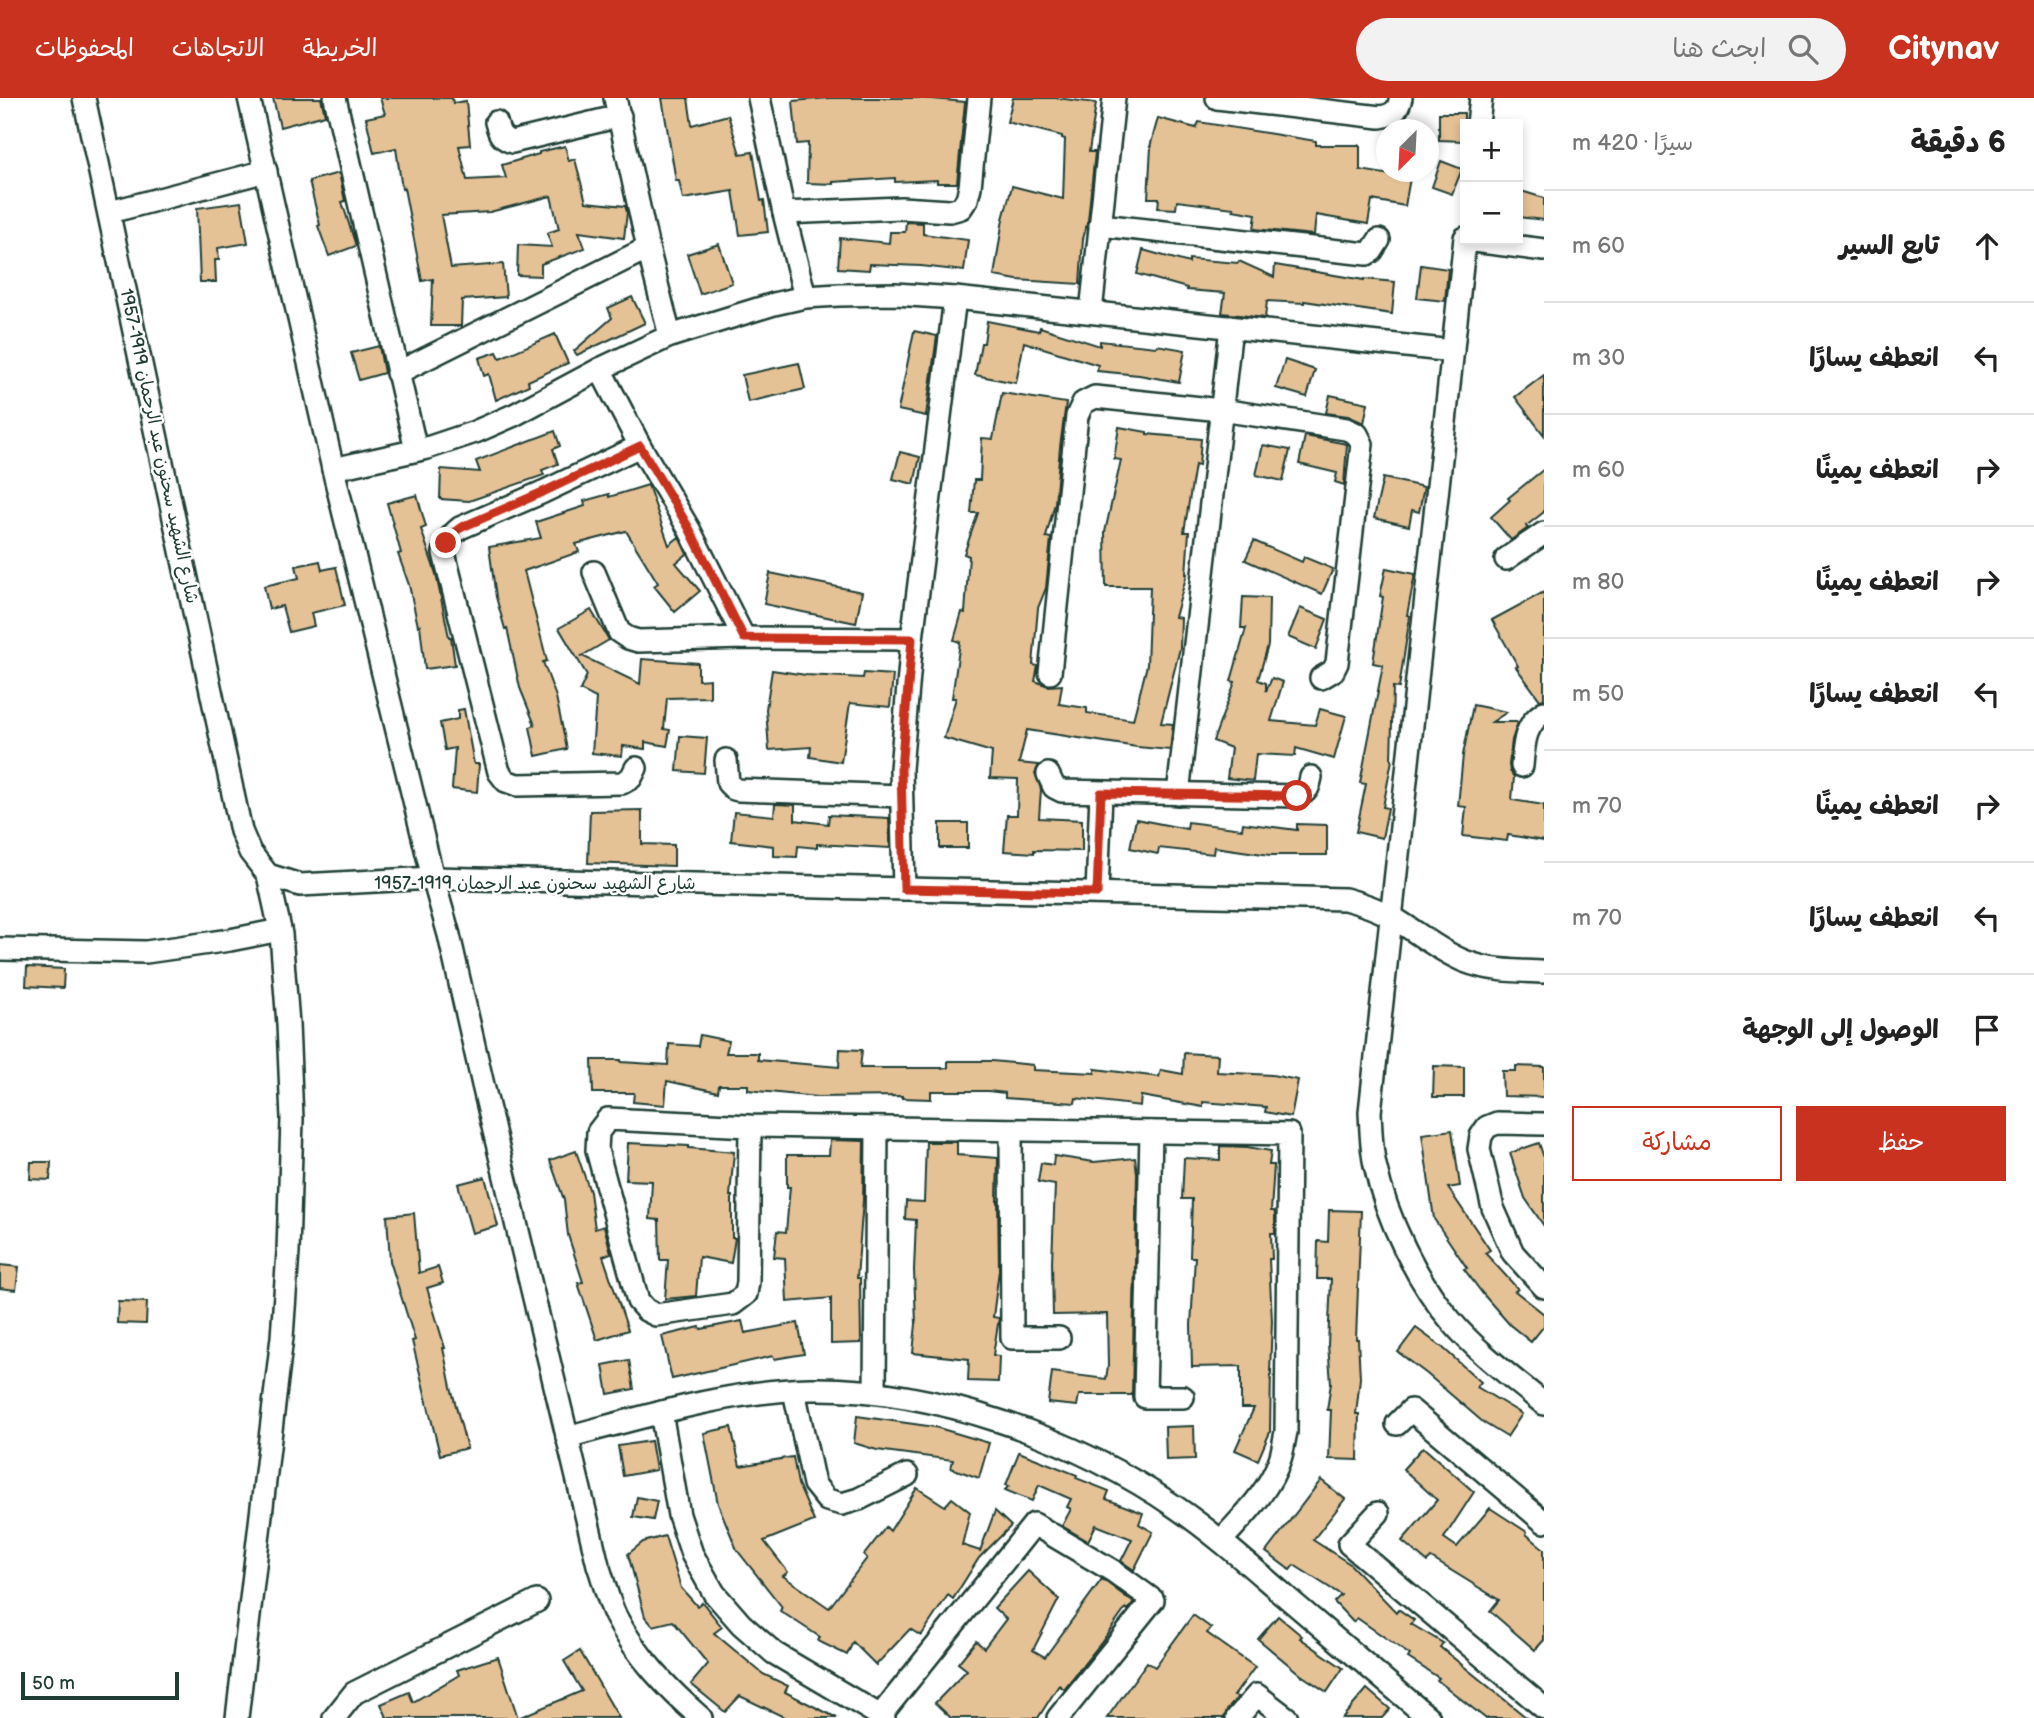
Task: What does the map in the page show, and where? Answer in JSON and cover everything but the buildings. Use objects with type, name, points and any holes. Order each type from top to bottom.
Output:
[{"type":"street","name":"شارع الشهيد سحنون عبد الرحمان 1919-1957","points":[[84,98],[242,831],[250,852],[268,875],[300,885],[433,878],[1345,899],[1391,916],[1461,960],[1481,967],[1544,972]]},
{"type":"street","points":[[250,98],[333,469],[449,934],[598,1565],[616,1616],[640,1655],[671,1692],[701,1718]]},
{"type":"street","points":[[335,98],[416,450]]},
{"type":"street","points":[[759,98],[805,297]]},
{"type":"street","points":[[784,213],[881,208],[950,211],[961,208],[970,187],[979,98]]},
{"type":"street","points":[[1091,312],[1114,98]]},
{"type":"street","points":[[1217,98],[1261,101],[1380,117],[1397,111],[1401,98]]},
{"type":"street","points":[[1479,119],[1481,98]]},
{"type":"street","points":[[496,122],[499,134],[512,142],[618,107],[670,336]]},
{"type":"street","points":[[110,212],[266,171]]},
{"type":"street","points":[[1100,225],[1367,254],[1379,240]]},
{"type":"street","points":[[1464,245],[1370,1112],[1378,1177],[1416,1273],[1452,1323],[1544,1404]]},
{"type":"street","points":[[1508,245],[1544,250]]},
{"type":"street","points":[[397,373],[648,248]]},
{"type":"street","points":[[333,469],[416,450],[475,432],[670,336],[805,297],[895,294],[955,298],[1453,351]]},
{"type":"street","points":[[904,889],[901,769],[912,639],[955,298]]},
{"type":"street","points":[[1178,794],[1231,327]]},
{"type":"street","points":[[600,369],[640,446],[689,528],[744,638]]},
{"type":"street","points":[[1050,673],[1077,416],[1083,403],[1096,397],[1221,410],[1346,429],[1357,435],[1362,444],[1337,663],[1333,671],[1321,678]]},
{"type":"street","points":[[636,768],[631,778],[622,783],[517,785],[506,781],[499,772],[444,553],[451,535],[460,528],[640,446]]},
{"type":"street","points":[[1506,559],[1544,533]]},
{"type":"street","points":[[594,572],[619,632],[628,638],[912,639]]},
{"type":"street","points":[[1522,766],[1528,727],[1544,712]]},
{"type":"street","points":[[726,760],[728,782],[738,790],[901,796]]},
{"type":"street","points":[[1048,774],[1054,787],[1062,791],[1297,796],[1309,788],[1311,777]]},
{"type":"street","points":[[1097,893],[1101,793]]},
{"type":"street","points":[[237,1718],[280,1350],[288,1252],[292,1119],[288,1024],[280,930],[268,875]]},
{"type":"street","points":[[0,949],[146,952],[280,930]]},
{"type":"street","points":[[750,1126],[746,1294],[733,1304],[656,1315],[646,1310],[638,1301],[597,1150],[598,1132],[608,1119],[750,1126],[1289,1134],[1286,1432],[1281,1458],[1269,1483],[1254,1505],[1220,1541]]},
{"type":"street","points":[[1544,1124],[1497,1123],[1487,1128],[1480,1136],[1479,1149],[1493,1208],[1513,1252],[1544,1287]]},
{"type":"street","points":[[874,1392],[877,1128]]},
{"type":"street","points":[[1011,1130],[1012,1338],[1059,1338]]},
{"type":"street","points":[[1151,1132],[1145,1396],[1183,1396]]},
{"type":"street","points":[[567,1437],[661,1412],[751,1394],[811,1389],[874,1392],[941,1405],[1009,1424],[1125,1475],[1177,1508],[1220,1541],[1429,1718]]},
{"type":"street","points":[[794,1391],[814,1484],[827,1500],[842,1504],[859,1499],[907,1475]]},
{"type":"street","points":[[1397,1424],[1411,1410],[1544,1522]]},
{"type":"street","points":[[661,1412],[679,1515],[692,1554],[714,1593],[741,1624],[774,1653],[882,1717],[1034,1524],[1113,1571],[1153,1600],[1058,1718]]},
{"type":"street","points":[[1378,1513],[1349,1544],[1544,1708]]},
{"type":"street","points":[[334,1718],[354,1693],[537,1601]]},
{"type":"street","points":[[1237,1718],[1257,1695],[1287,1718]]},
{"type":"route","points":[[446,543],[460,528],[640,446],[689,528],[744,638],[912,639],[901,769],[904,889],[1097,893],[1101,793],[1297,796]]}]
